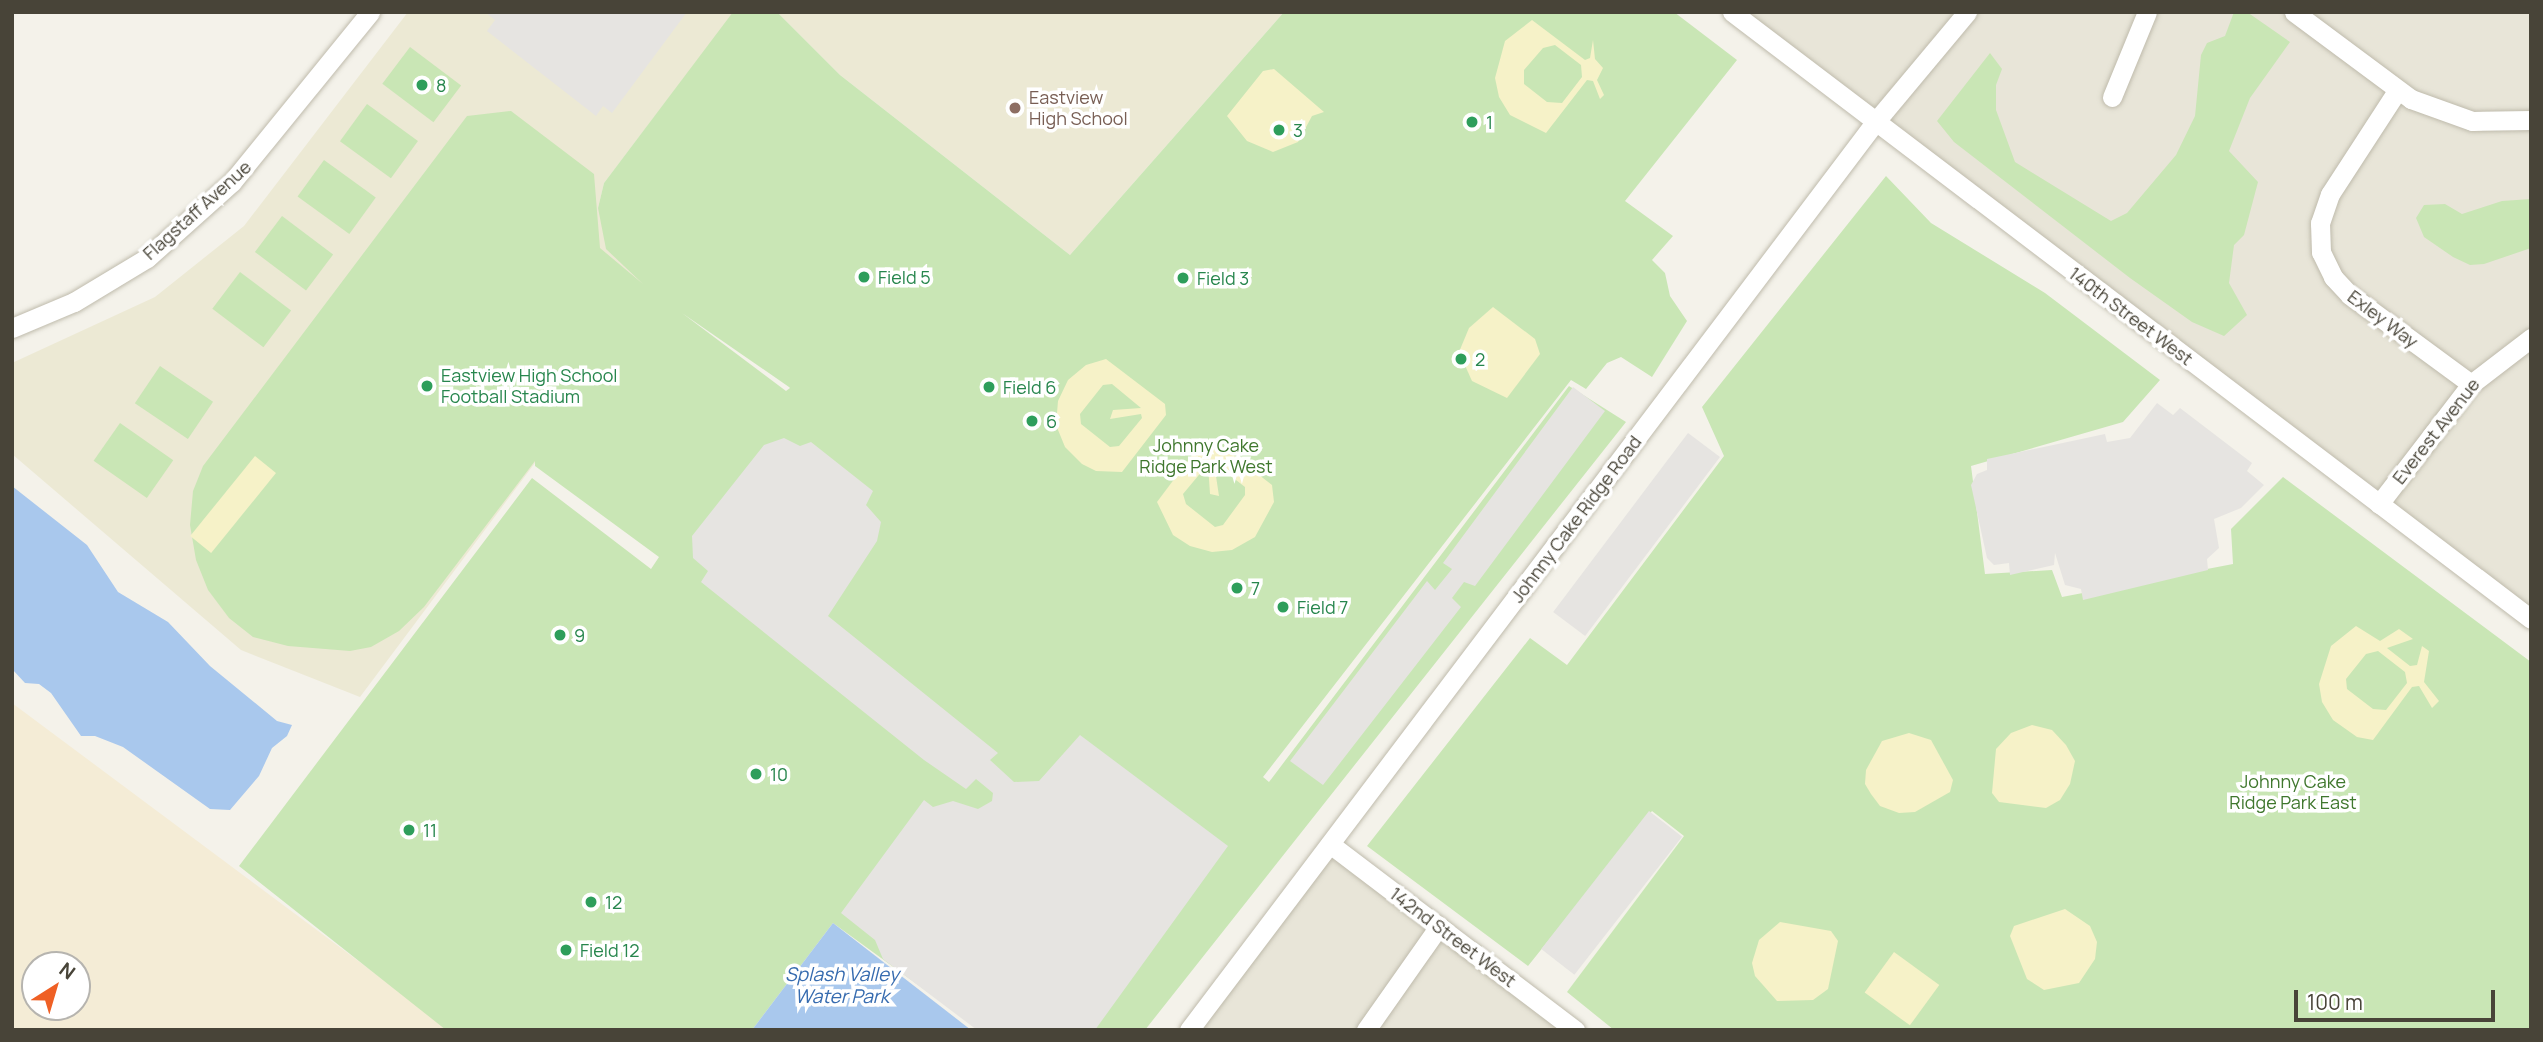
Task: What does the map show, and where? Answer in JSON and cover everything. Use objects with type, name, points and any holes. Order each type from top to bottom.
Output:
[{"type":"street","name":"Flagstaff Avenue","points":[[12,328],[74,302],[156,249],[232,182],[370,12]]},
{"type":"street","name":"140th Street West","points":[[1732,12],[2531,619]]},
{"type":"street","name":"Johnny Cake Ridge Road","points":[[1189,1030],[1876,121],[1967,12]]},
{"type":"street","points":[[2112,97],[2147,12]]},
{"type":"street","points":[[2294,12],[2396,91],[2472,121],[2531,120]]},
{"type":"street","name":"Exley Way","points":[[2396,91],[2330,194],[2320,223],[2321,252],[2333,277],[2350,295],[2471,384]]},
{"type":"street","name":"Everest Avenue","points":[[2379,504],[2471,384],[2531,338]]},
{"type":"street","name":"142nd Street West","points":[[1330,844],[1575,1030]]},
{"type":"street","points":[[1366,1030],[1439,926]]},
{"type":"shaded area","points":[[408,12],[734,12],[604,183],[598,208],[659,297],[360,697],[241,650],[12,454],[12,363],[155,297],[244,226]]},
{"type":"shaded area","points":[[485,12],[687,12],[612,113],[603,106],[596,116],[487,31],[495,20]]},
{"type":"shaded area","points":[[777,12],[1284,12],[1070,255],[840,75]]},
{"type":"shaded area","points":[[1732,12],[2531,12],[2531,619]]},
{"type":"shaded area","points":[[1573,387],[1605,411],[1475,586],[1464,582],[1452,598],[1461,607],[1323,785],[1290,761],[1427,581],[1435,590],[1452,569],[1443,563]]},
{"type":"shaded area","points":[[2157,403],[2173,415],[2180,408],[2252,463],[2247,471],[2264,485],[2241,508],[2214,519],[2219,548],[2207,559],[2208,570],[2083,600],[2081,589],[2065,585],[2055,553],[2054,565],[2010,575],[2009,563],[1994,565],[1987,558],[1971,485],[1977,474],[1987,470],[1987,459],[2105,434],[2107,442],[2130,438]]},
{"type":"shaded area","points":[[1688,433],[1720,457],[1585,636],[1553,612]]},
{"type":"shaded area","points":[[784,438],[800,446],[811,442],[873,491],[866,505],[881,522],[877,541],[828,616],[998,753],[990,760],[1014,782],[1039,781],[1080,735],[1228,846],[1095,1030],[977,1030],[883,959],[875,940],[841,913],[924,800],[933,807],[953,801],[978,809],[992,801],[993,793],[976,779],[966,789],[924,760],[701,582],[708,571],[693,558],[692,536],[764,445]]},
{"type":"shaded area","points":[[12,703],[451,1030],[12,1030]]},
{"type":"shaded area","points":[[1649,811],[1682,837],[1574,975],[1541,949]]},
{"type":"shaded area","points":[[1330,844],[1577,1030],[1188,1030]]},
{"type":"green space","name":"Johnny Cake Ridge Park West","points":[[733,12],[777,12],[840,75],[1070,255],[1284,12],[1674,12],[1737,60],[1625,201],[1673,236],[1652,260],[1665,273],[1670,296],[1687,321],[1652,377],[1621,357],[1607,363],[1586,389],[1571,380],[1263,777],[1269,782],[1569,386],[1626,422],[1145,1030],[980,1030],[833,923],[752,1030],[446,1030],[239,866],[532,478],[651,569],[659,557],[535,466],[535,461],[424,607],[399,631],[371,647],[350,651],[288,646],[253,637],[229,618],[208,590],[196,560],[190,525],[193,491],[203,466],[467,116],[511,111],[594,174],[600,248],[643,284],[606,249],[598,208],[604,183]],"holes":[[[682,313],[790,388],[786,391]]]},
{"type":"green space","points":[[2234,12],[2247,12],[2290,42],[2250,98],[2229,151],[2258,182],[2244,235],[2234,245],[2229,283],[2247,315],[2224,336],[2192,322],[2130,278],[1954,142],[1937,121],[1990,53],[2002,69],[1996,85],[1996,110],[2015,162],[2111,221],[2127,213],[2176,155],[2195,116],[2201,55],[2207,43],[2225,36]]},
{"type":"green space","name":"8","points":[[410,47],[461,86],[433,122],[382,84]]},
{"type":"green space","name":"8","points":[[367,104],[418,141],[391,178],[340,141]]},
{"type":"green space","points":[[324,160],[376,198],[349,234],[298,196]]},
{"type":"green space","name":"Johnny Cake Ridge Park East","points":[[1886,176],[1931,223],[2045,293],[2160,380],[2123,422],[1971,466],[1985,574],[2052,570],[2062,597],[2233,564],[2231,529],[2283,477],[2531,662],[2531,1030],[1614,1030],[1567,992],[1684,836],[1652,811],[1528,966],[1367,846],[1530,638],[1567,665],[1724,456],[1702,407]]},
{"type":"green space","points":[[2531,199],[2531,248],[2484,264],[2470,265],[2453,257],[2424,237],[2416,218],[2424,205],[2445,204],[2462,214],[2502,201]]},
{"type":"green space","points":[[282,216],[333,255],[306,290],[255,252]]},
{"type":"green space","points":[[240,272],[291,311],[263,347],[212,309]]},
{"type":"green space","points":[[160,366],[213,402],[188,439],[135,403]]},
{"type":"green space","points":[[120,423],[173,460],[147,498],[94,461]]},
{"type":"sand","points":[[1532,20],[1585,60],[1590,58],[1593,40],[1595,59],[1603,68],[1597,80],[1604,95],[1600,99],[1593,81],[1587,80],[1546,133],[1510,115],[1499,97],[1495,78],[1505,41]],"holes":[[[1555,45],[1581,65],[1582,77],[1562,103],[1547,102],[1524,84],[1524,70],[1543,48]]]},
{"type":"sand","points":[[1274,69],[1324,112],[1312,116],[1298,142],[1273,152],[1247,141],[1227,116],[1263,71]]},
{"type":"sand","points":[[1493,307],[1535,339],[1540,354],[1507,398],[1472,381],[1459,352],[1469,328]]},
{"type":"sand","points":[[1106,359],[1165,404],[1166,415],[1122,472],[1096,471],[1082,464],[1065,447],[1056,425],[1058,401],[1068,380],[1086,365]],"holes":[[[1112,384],[1141,408],[1113,410],[1110,419],[1141,414],[1142,418],[1119,446],[1110,447],[1081,424],[1080,414],[1103,385]]]},
{"type":"sand","points":[[1214,440],[1272,485],[1274,502],[1255,537],[1232,550],[1212,552],[1190,546],[1173,535],[1157,502],[1202,442]],"holes":[[[1214,463],[1245,487],[1245,495],[1223,525],[1215,527],[1186,504],[1183,494],[1208,464],[1210,494],[1219,496]]]},
{"type":"sand","points":[[255,456],[276,473],[211,553],[190,536]]},
{"type":"sand","points":[[2356,626],[2380,641],[2399,629],[2413,639],[2387,648],[2410,666],[2417,665],[2422,646],[2429,651],[2424,682],[2439,701],[2432,708],[2419,686],[2412,687],[2373,740],[2357,737],[2333,720],[2322,702],[2319,684],[2331,646]],"holes":[[[2378,651],[2405,672],[2407,683],[2386,710],[2373,709],[2347,689],[2346,679],[2366,654]]]},
{"type":"sand","points":[[2032,725],[2052,730],[2066,745],[2075,761],[2070,784],[2060,800],[2046,808],[1999,802],[1992,793],[1996,749],[2011,733]]},
{"type":"sand","points":[[1909,733],[1931,740],[1953,780],[1950,792],[1915,812],[1899,813],[1880,806],[1865,784],[1866,770],[1882,741]]},
{"type":"sand","points":[[2065,909],[2090,926],[2097,942],[2095,959],[2079,983],[2044,990],[2027,979],[2010,936],[2014,926]]},
{"type":"sand","points":[[1780,922],[1831,931],[1838,941],[1828,989],[1813,1000],[1777,1001],[1755,976],[1752,963],[1759,940]]},
{"type":"sand","points":[[1894,952],[1939,985],[1910,1025],[1865,992]]},
{"type":"water","points":[[12,486],[87,545],[118,592],[168,622],[210,666],[277,721],[292,725],[287,736],[272,748],[259,776],[230,810],[210,809],[123,747],[95,736],[81,736],[51,693],[39,684],[25,683],[12,669]]},
{"type":"water","name":"Splash Valley Water Park","points":[[833,923],[971,1030],[752,1030]]},
{"type":"place","name":"8","points":[[422,85]]},
{"type":"place","name":"Eastview High School","points":[[1015,108]]},
{"type":"place","name":"1","points":[[1472,122]]},
{"type":"place","name":"3","points":[[1279,130]]},
{"type":"place","name":"Field 5","points":[[864,277]]},
{"type":"place","name":"Field 3","points":[[1183,278]]},
{"type":"place","name":"2","points":[[1461,359]]},
{"type":"place","name":"Eastview High School Football Stadium","points":[[427,386]]},
{"type":"place","name":"Field 6","points":[[989,387]]},
{"type":"place","name":"6","points":[[1032,421]]},
{"type":"place","name":"7","points":[[1237,588]]},
{"type":"place","name":"Field 7","points":[[1283,607]]},
{"type":"place","name":"9","points":[[560,635]]},
{"type":"place","name":"10","points":[[756,774]]},
{"type":"place","name":"11","points":[[409,830]]},
{"type":"place","name":"12","points":[[591,902]]},
{"type":"place","name":"Field 12","points":[[566,950]]}]
